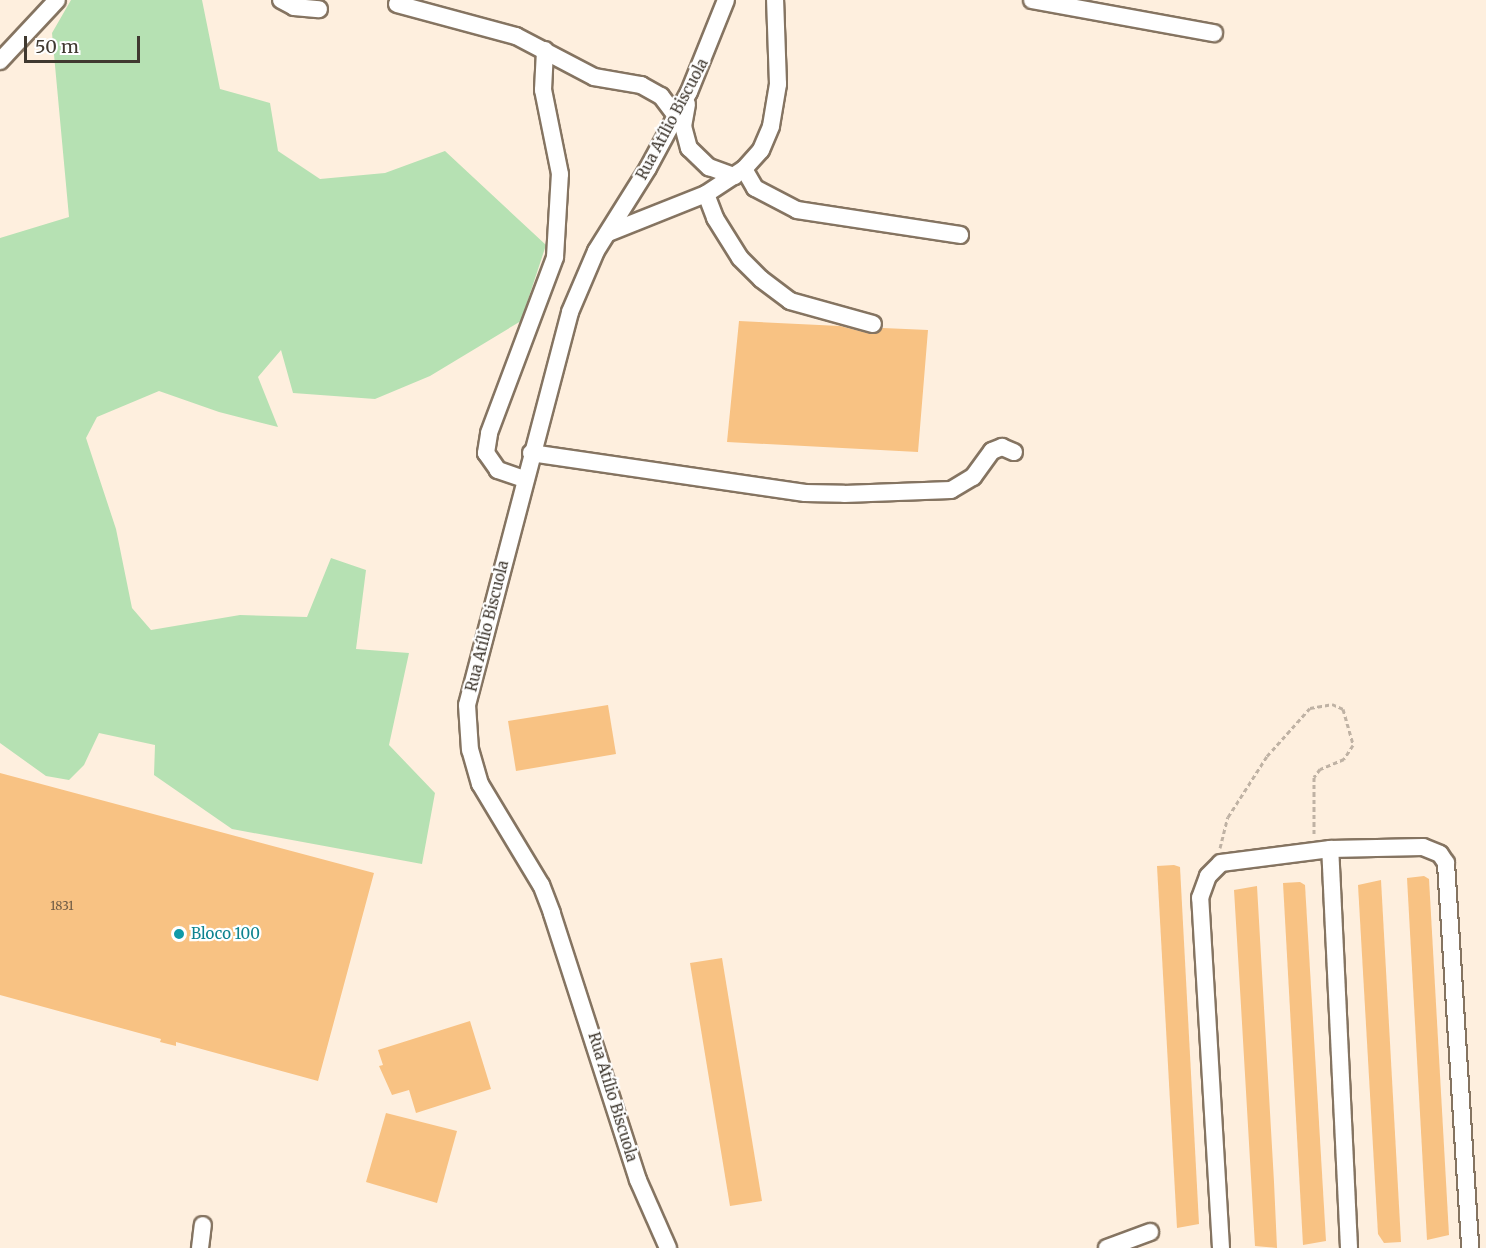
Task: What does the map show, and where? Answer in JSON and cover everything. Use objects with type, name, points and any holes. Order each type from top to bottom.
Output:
[{"type":"street","points":[[0,61],[57,0]]},
{"type":"street","points":[[281,0],[294,7],[319,9]]},
{"type":"street","name":"Rua Atílio Biscuola","points":[[668,1248],[638,1180],[552,914],[540,885],[480,784],[470,750],[467,705],[524,479],[570,312],[588,268],[689,92],[726,0]]},
{"type":"street","points":[[608,233],[706,194],[739,172],[761,150],[771,126],[778,84],[775,0]]},
{"type":"street","points":[[1032,0],[1214,33]]},
{"type":"street","points":[[397,4],[516,36],[594,77],[653,91],[676,116]]},
{"type":"street","points":[[524,479],[498,470],[486,453],[489,433],[555,258],[560,174],[543,90],[545,50]]},
{"type":"street","points":[[689,92],[683,126],[689,148],[709,167],[739,172],[755,188],[797,210],[960,236]]},
{"type":"street","points":[[706,194],[715,218],[740,258],[761,279],[790,301],[873,324]]},
{"type":"street","points":[[531,453],[805,493],[844,494],[951,490],[974,477],[993,451],[1002,447],[1014,452]]},
{"type":"street","points":[[1221,1248],[1200,898],[1208,876],[1221,863],[1322,849],[1423,847],[1440,854],[1446,863],[1470,1248]]},
{"type":"street","points":[[1322,849],[1349,1248]]},
{"type":"street","points":[[200,1248],[203,1225]]},
{"type":"street","points":[[1107,1248],[1150,1232]]},
{"type":"path","points":[[1221,863],[1219,853],[1228,817],[1253,776],[1298,718],[1310,708],[1332,704],[1343,709],[1353,745],[1344,759],[1320,769],[1312,781],[1322,849]]},
{"type":"green space","points":[[71,0],[202,0],[220,89],[270,103],[278,151],[320,179],[385,173],[445,151],[546,245],[521,321],[430,376],[375,399],[293,393],[281,350],[258,377],[278,427],[219,412],[159,391],[97,417],[86,438],[116,529],[132,608],[151,630],[240,615],[307,617],[331,558],[366,570],[356,649],[409,653],[389,745],[435,793],[422,864],[232,829],[154,775],[155,745],[99,733],[84,765],[69,780],[46,776],[0,743],[0,238],[69,217],[52,33]]},
{"type":"building","points":[[739,321],[840,326],[871,334],[883,328],[928,330],[918,452],[727,442]]},
{"type":"building","points":[[608,705],[616,754],[516,771],[508,721]]},
{"type":"building","name":"Bloco 100","points":[[0,773],[374,873],[318,1081],[176,1042],[176,1046],[160,1042],[161,1039],[0,995]]},
{"type":"building","points":[[1157,866],[1180,867],[1199,1224],[1177,1228]]},
{"type":"building","points":[[1424,876],[1429,879],[1449,1235],[1427,1240],[1407,878]]},
{"type":"building","points":[[1381,880],[1401,1242],[1384,1243],[1378,1234],[1358,885]]},
{"type":"building","points":[[1300,882],[1305,885],[1326,1241],[1303,1245],[1283,883]]},
{"type":"building","points":[[1257,886],[1277,1248],[1255,1246],[1234,890]]},
{"type":"building","points":[[722,958],[762,1201],[730,1206],[690,963]]},
{"type":"building","points":[[470,1021],[491,1089],[416,1113],[409,1090],[392,1095],[379,1066],[383,1065],[378,1050]]},
{"type":"building","points":[[386,1113],[457,1131],[437,1203],[366,1182]]},
{"type":"place","name":"Bloco 100","points":[[179,934]]}]
